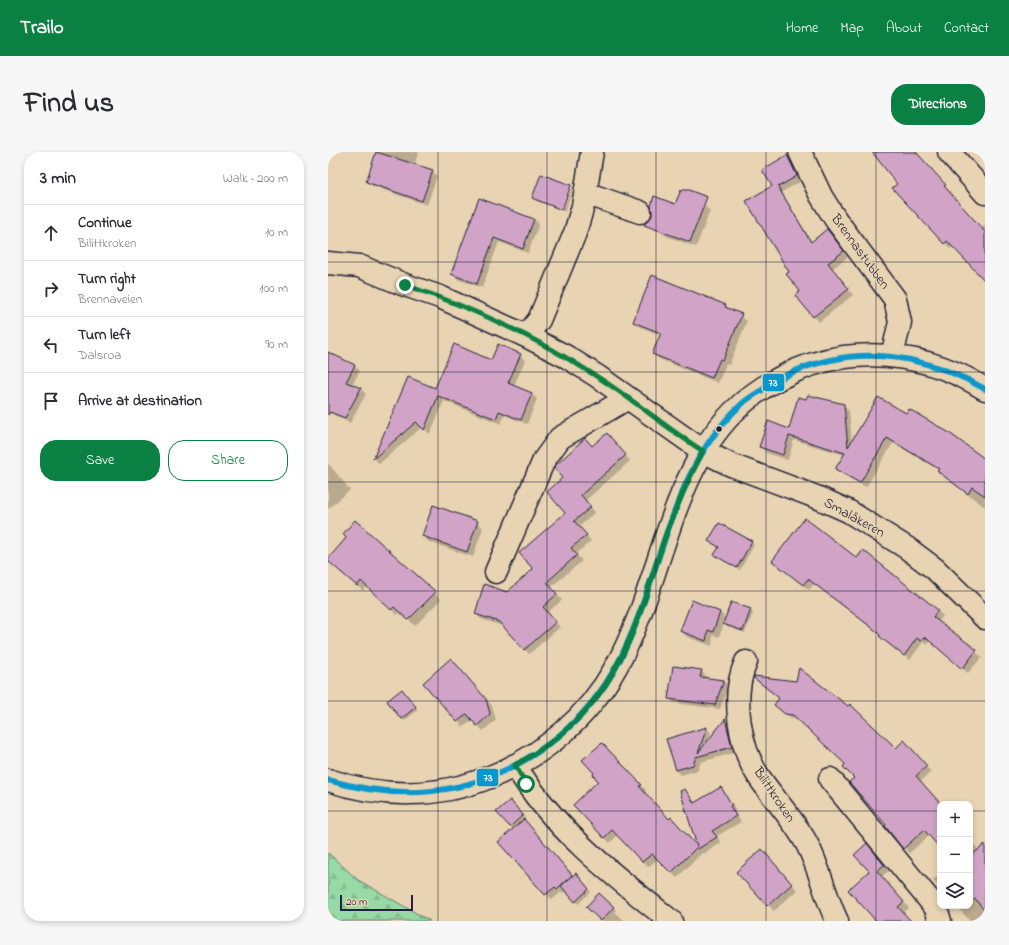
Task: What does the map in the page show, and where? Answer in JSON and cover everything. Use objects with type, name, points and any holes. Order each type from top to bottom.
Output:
[{"type":"street","points":[[526,336],[539,320],[575,233],[583,206],[592,152]]},
{"type":"street","name":"Brennastubben","points":[[800,152],[821,196],[836,220],[895,299],[900,322],[892,356]]},
{"type":"street","points":[[949,152],[985,193]]},
{"type":"street","points":[[591,195],[640,212]]},
{"type":"street","name":"Smalåkeren","points":[[328,263],[359,266],[405,285],[440,297],[526,336],[566,357],[628,398],[703,451],[730,465],[819,498],[848,511],[908,548],[935,569],[985,618]]},
{"type":"street","points":[[328,780],[374,792],[415,794],[458,788],[478,782],[515,765],[549,745],[564,732],[593,702],[616,668],[635,624],[669,528],[703,451],[716,431],[742,403],[756,392],[779,378],[800,369],[836,358],[872,355],[892,356],[909,358],[945,369],[959,374],[985,389]]},
{"type":"street","points":[[496,572],[544,460],[560,438],[628,398]]},
{"type":"street","name":"Bilittkroken","points":[[746,662],[740,674],[738,702],[740,725],[746,749],[758,775],[806,842],[816,862],[829,904],[837,921]]},
{"type":"street","points":[[515,765],[526,784],[565,830],[609,872],[671,921]]},
{"type":"street","points":[[830,779],[936,908],[941,921]]},
{"type":"green space","points":[[328,853],[358,880],[430,921],[328,921]]},
{"type":"building","points":[[376,152],[433,170],[422,201],[366,182]]},
{"type":"building","points":[[872,152],[916,152],[946,185],[944,186],[985,232],[985,281],[947,241],[944,244],[892,188],[897,184]]},
{"type":"building","points":[[787,155],[797,176],[778,187],[811,242],[827,229],[844,251],[828,263],[849,289],[813,317],[795,295],[800,291],[786,274],[789,272],[746,201],[772,186],[762,170]]},
{"type":"building","points":[[541,174],[571,185],[562,210],[532,198]]},
{"type":"building","points":[[681,190],[689,190],[707,197],[690,242],[644,225],[652,216],[651,206],[654,196],[675,204]]},
{"type":"building","points":[[479,198],[534,219],[523,249],[494,238],[477,284],[451,274]]},
{"type":"building","points":[[652,275],[726,305],[725,307],[742,314],[723,360],[720,359],[712,378],[652,354],[661,333],[633,322]]},
{"type":"building","points":[[454,344],[491,360],[498,344],[521,354],[508,383],[532,393],[521,420],[499,411],[496,419],[438,396],[424,430],[416,422],[373,459],[408,377],[435,388]]},
{"type":"building","points":[[328,352],[355,365],[346,382],[361,388],[345,418],[330,412],[328,415]]},
{"type":"building","points":[[808,395],[844,404],[848,447],[878,397],[906,413],[909,409],[948,432],[985,459],[985,496],[972,487],[968,494],[937,471],[939,469],[887,438],[860,483],[835,469],[845,453],[789,436],[783,455],[759,447],[768,421],[789,429],[798,397],[806,399]]},
{"type":"building","points":[[607,433],[626,455],[581,495],[591,507],[574,521],[587,535],[571,548],[577,555],[547,582],[557,594],[543,607],[556,622],[524,650],[499,622],[475,614],[484,584],[507,592],[533,569],[519,553],[565,513],[547,492],[562,478],[554,468],[555,466],[585,438],[592,446]]},
{"type":"building","points":[[433,505],[478,521],[467,552],[422,536]]},
{"type":"building","points":[[805,518],[857,558],[863,550],[938,610],[933,617],[977,650],[962,669],[925,637],[921,641],[917,638],[904,656],[879,636],[880,635],[875,630],[808,579],[803,585],[772,561]]},
{"type":"building","points":[[355,520],[436,592],[408,620],[394,607],[391,610],[361,581],[357,586],[328,561],[328,559],[346,538],[343,534]]},
{"type":"building","points":[[719,523],[752,541],[737,568],[714,555],[719,547],[708,541]]},
{"type":"building","points":[[692,600],[720,612],[713,632],[708,630],[706,641],[680,631]]},
{"type":"building","points":[[731,602],[751,609],[743,631],[723,624]]},
{"type":"building","points":[[451,658],[486,699],[490,714],[477,726],[467,714],[457,722],[423,683]]},
{"type":"building","points":[[673,666],[702,670],[700,677],[724,680],[715,705],[668,699]]},
{"type":"building","points":[[799,668],[848,706],[850,704],[896,748],[904,740],[927,766],[916,776],[938,801],[937,801],[937,845],[924,830],[903,849],[885,826],[886,825],[849,782],[854,778],[843,767],[845,764],[793,715],[785,714],[774,705],[779,698],[754,678],[754,676],[796,681]]},
{"type":"building","points":[[402,689],[416,707],[401,719],[387,701]]},
{"type":"building","points":[[725,719],[732,747],[696,757],[693,765],[676,770],[666,739],[707,727],[698,753]]},
{"type":"building","points":[[602,743],[642,785],[639,786],[669,819],[671,817],[697,846],[680,791],[685,789],[694,803],[721,787],[732,805],[730,806],[736,816],[712,831],[717,837],[698,849],[697,847],[671,873],[652,854],[642,862],[612,830],[604,838],[573,805],[598,781],[593,775],[594,773],[582,760]]},
{"type":"building","points":[[510,800],[523,815],[510,827],[496,812]]},
{"type":"building","points":[[524,819],[572,875],[557,889],[555,887],[545,895],[498,842]]},
{"type":"building","points":[[867,843],[884,865],[877,871],[904,902],[898,907],[911,921],[876,921],[848,890],[869,871],[854,855]]},
{"type":"building","points":[[985,844],[985,911],[975,899],[973,901],[973,854]]},
{"type":"building","points":[[762,849],[792,884],[767,906],[736,872]]},
{"type":"building","points":[[576,873],[589,889],[575,902],[561,886]]},
{"type":"building","points":[[599,893],[614,907],[601,921],[586,907]]},
{"type":"transit line","name":"73","points":[[328,780],[371,790],[393,792],[436,791],[457,787],[499,773],[517,764],[551,743],[566,730],[594,700],[616,667],[632,634],[668,528],[698,461],[718,430],[743,403],[780,378],[805,367],[830,360],[850,357],[890,357],[910,360],[949,371],[985,389]]},
{"type":"route","points":[[405,285],[440,297],[526,336],[566,357],[597,376],[686,441],[703,451],[695,466],[666,535],[643,604],[626,648],[616,668],[593,702],[564,732],[533,756],[515,765],[526,784]]}]
